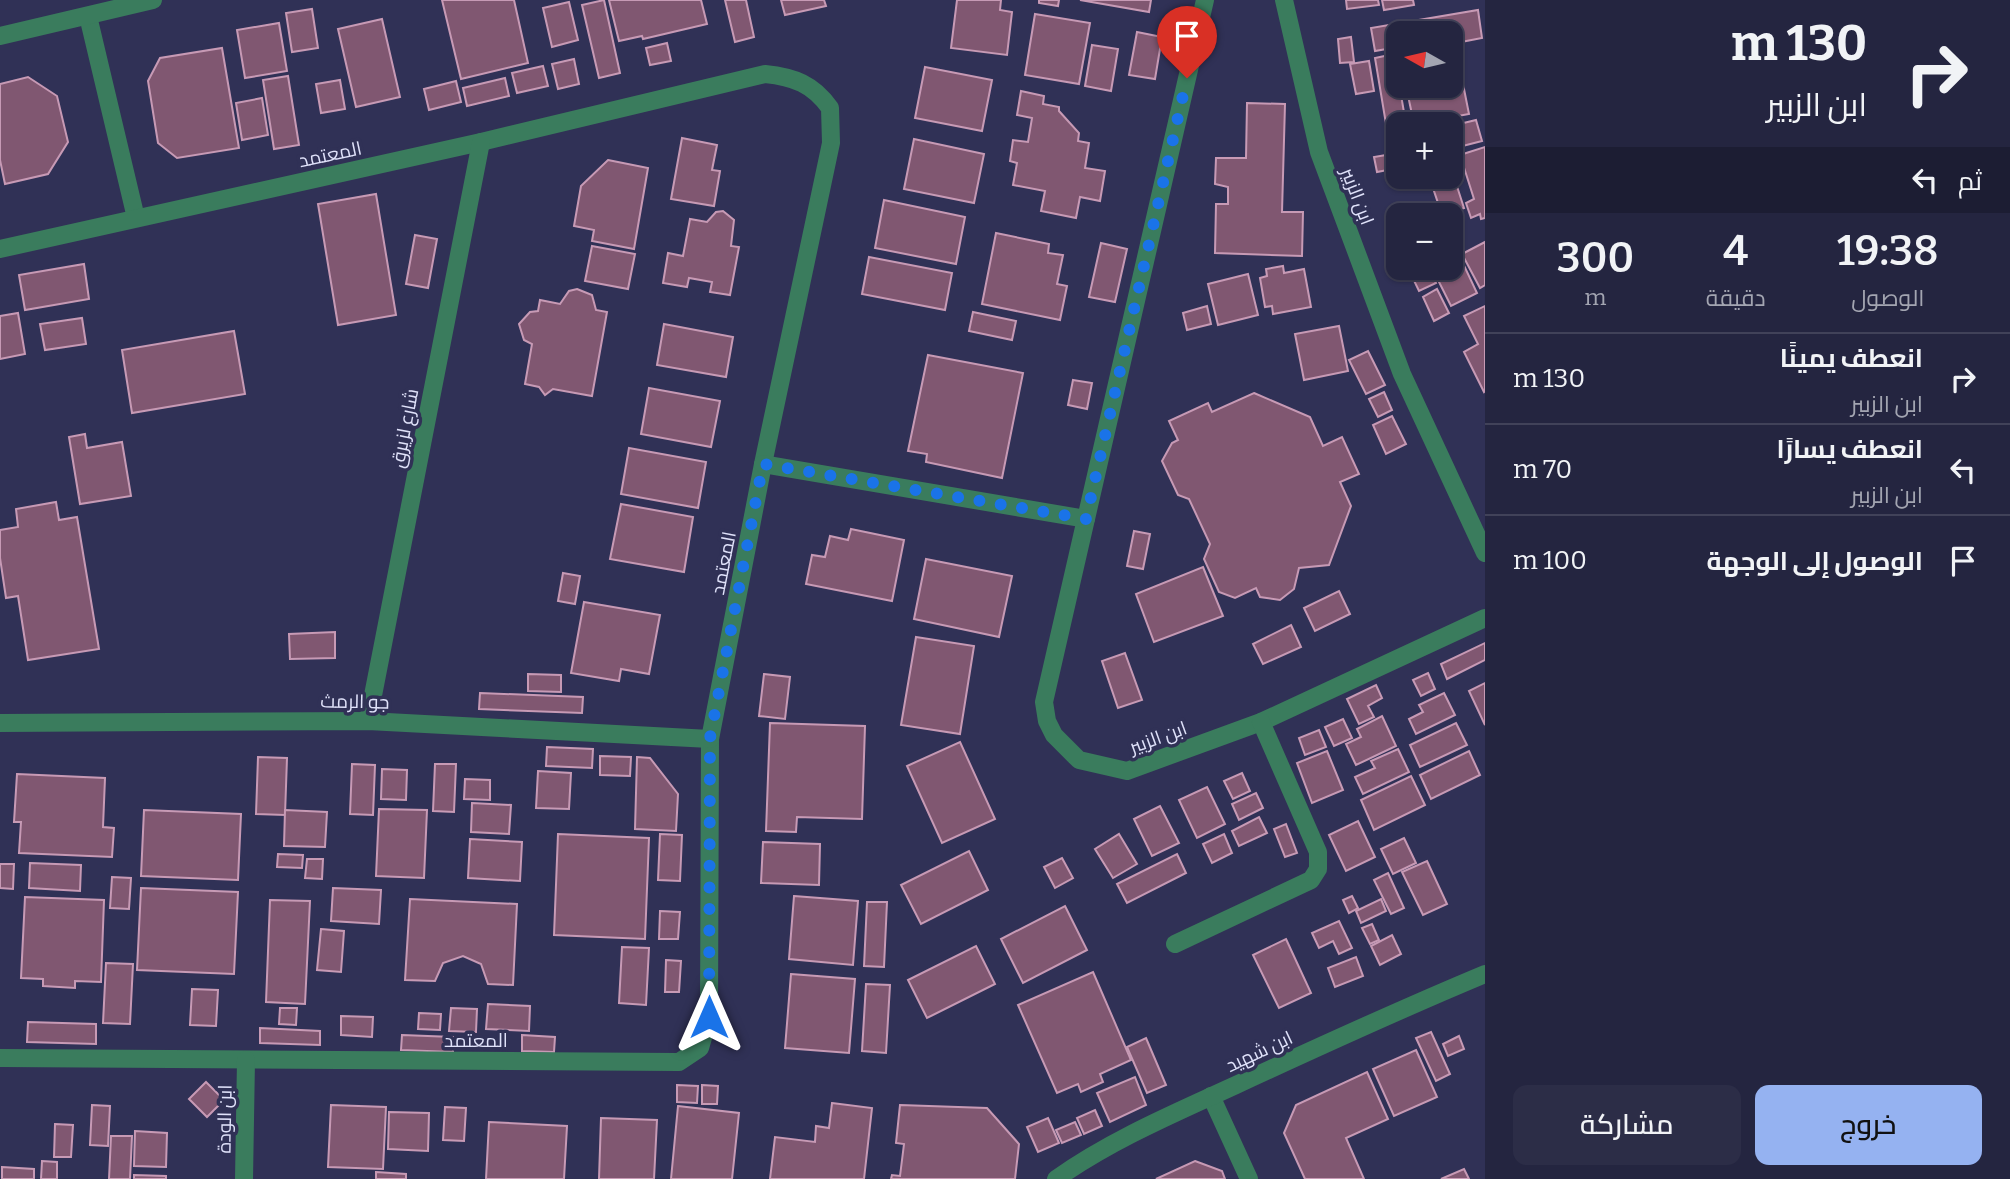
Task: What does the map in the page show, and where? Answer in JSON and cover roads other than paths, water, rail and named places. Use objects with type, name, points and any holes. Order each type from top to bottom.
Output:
[{"type":"street","points":[[0,36],[153,0]]},
{"type":"street","name":"ابن الزبير","points":[[1205,0],[1044,702],[1047,721],[1054,735],[1079,760],[1127,771],[1261,722],[1485,618]]},
{"type":"street","name":"ابن الزبير","points":[[1284,0],[1319,152],[1402,374],[1485,553]]},
{"type":"street","points":[[88,16],[136,218]]},
{"type":"street","name":"المعتمد","points":[[0,249],[481,142],[765,74],[786,76],[806,84],[820,94],[830,108],[831,142],[763,464],[710,738],[709,1017],[700,1048],[679,1062],[0,1058]]},
{"type":"street","name":"شارع لزيرق","points":[[368,721],[481,142]]},
{"type":"street","points":[[763,464],[1086,519]]},
{"type":"street","name":"جو الرمث","points":[[0,723],[368,721],[710,738]]},
{"type":"street","points":[[1175,944],[1311,880],[1318,869],[1318,852],[1261,722]]},
{"type":"street","name":"ابن شهيد","points":[[1056,1179],[1090,1156],[1212,1096],[1401,1009],[1485,974]]},
{"type":"street","name":"ابن الودة","points":[[244,1179],[246,1060]]},
{"type":"street","points":[[1212,1096],[1249,1179]]}]
